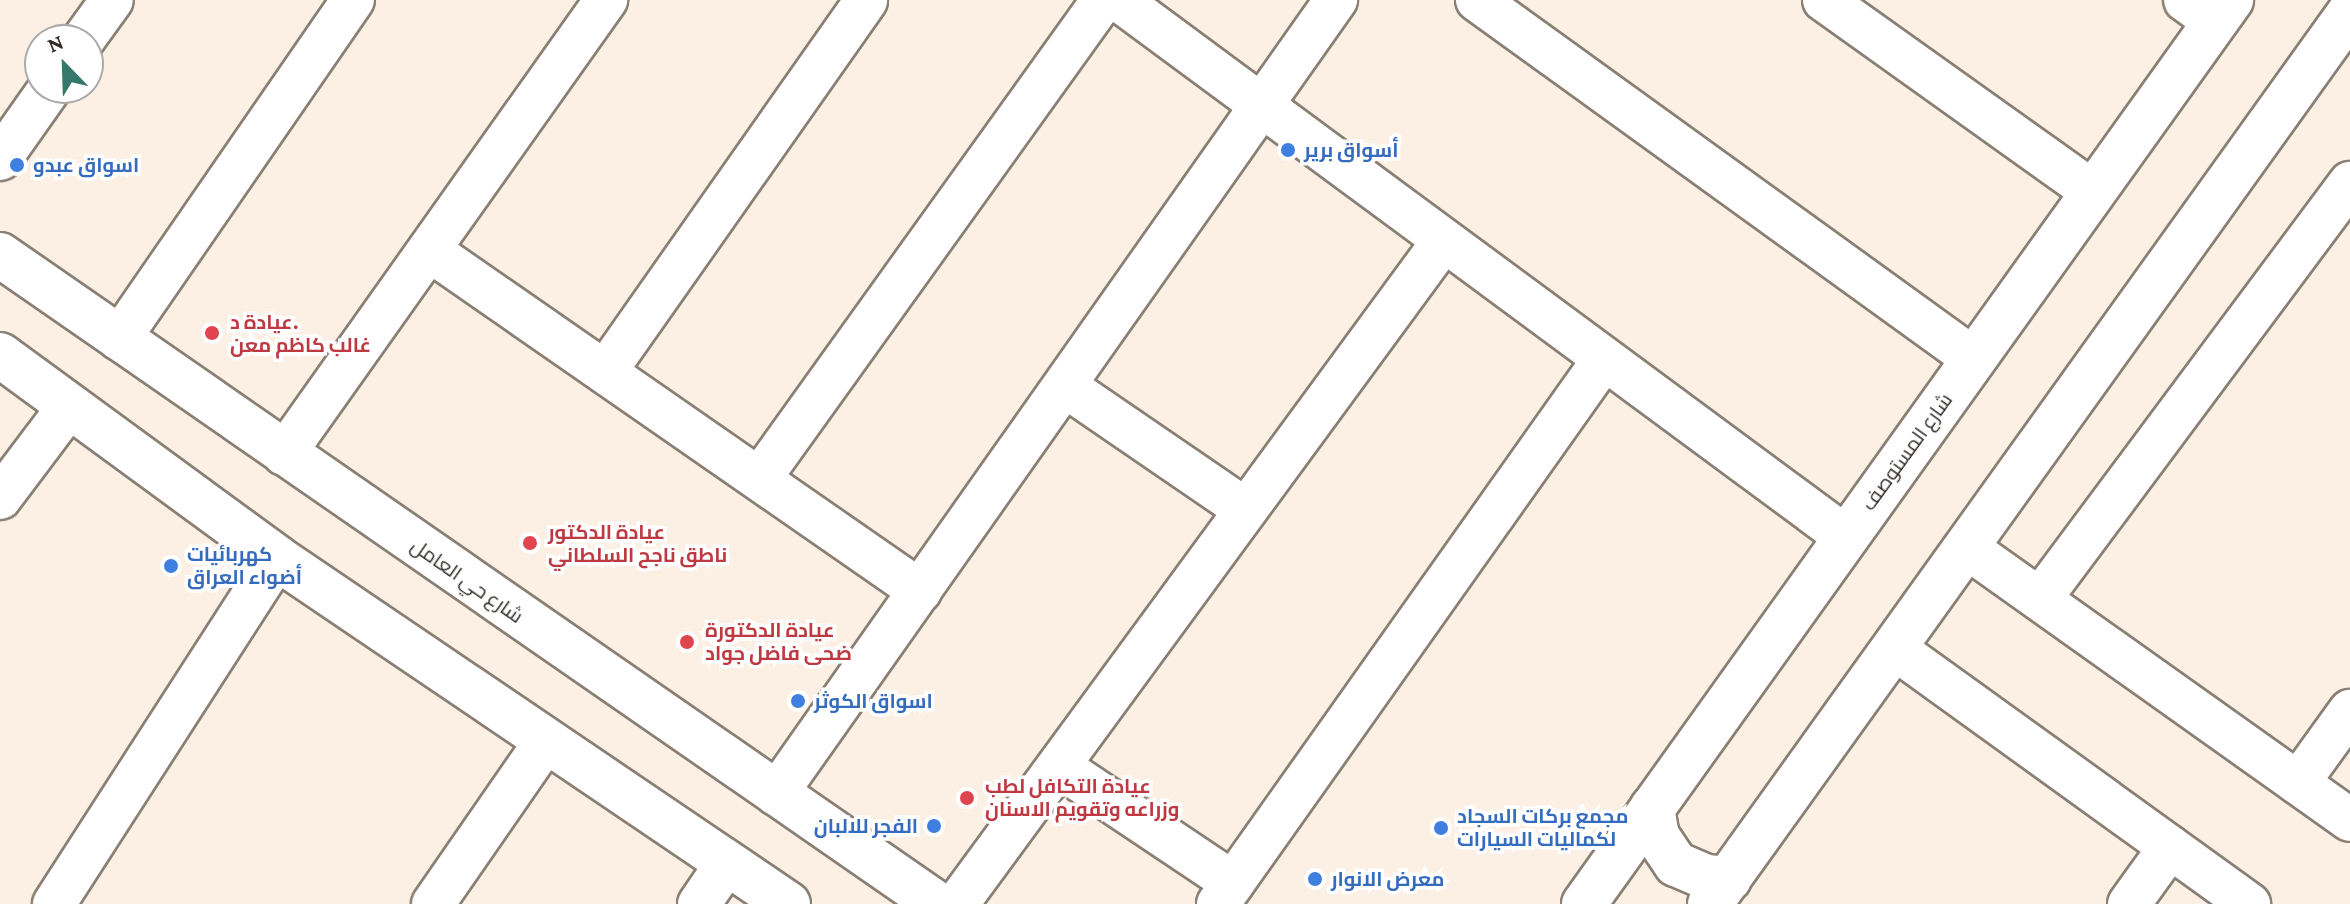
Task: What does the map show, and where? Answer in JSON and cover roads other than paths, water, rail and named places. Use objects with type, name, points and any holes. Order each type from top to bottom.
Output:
[{"type":"main road","name":"شارع المستوصف","points":[[1584,904],[2093,192],[2210,7]]},
{"type":"main road","points":[[1652,808],[1657,836],[1676,864],[1706,877],[1720,891],[2350,12]]},
{"type":"main road","name":"شارع حي العامل","points":[[0,255],[937,904]]},
{"type":"main road","points":[[0,355],[277,558],[788,904]]},
{"type":"street","points":[[95,24],[112,0]]},
{"type":"street","points":[[119,339],[353,0]]},
{"type":"street","points":[[284,454],[606,0]]},
{"type":"street","points":[[605,372],[866,0]]},
{"type":"street","points":[[760,478],[1103,0]]},
{"type":"street","points":[[1119,0],[1846,537]]},
{"type":"street","points":[[776,794],[1336,0]]},
{"type":"street","points":[[1477,0],[1974,359]]},
{"type":"street","points":[[1824,0],[2093,192]]},
{"type":"street","points":[[0,159],[39,104]]},
{"type":"street","points":[[2040,599],[2350,183]]},
{"type":"street","points":[[957,904],[1444,240]]},
{"type":"street","points":[[429,250],[920,591]]},
{"type":"street","points":[[1060,767],[1226,894],[1604,359]]},
{"type":"street","points":[[1065,386],[1246,510]]},
{"type":"street","points":[[0,498],[70,405]]},
{"type":"street","points":[[1966,547],[2350,820]]},
{"type":"street","points":[[54,904],[277,558]]},
{"type":"street","points":[[1894,648],[2249,904]]},
{"type":"street","points":[[2298,783],[2350,711]]},
{"type":"street","points":[[433,904],[545,742]]},
{"type":"street","points":[[2129,904],[2170,847]]},
{"type":"street","points":[[699,904],[727,863]]},
{"type":"place","name":"أسواق برير","points":[[1288,150]]},
{"type":"place","name":"اسواق عبدو","points":[[17,165]]},
{"type":"place","name":"عيادة د. غالب كاظم معن","points":[[212,333]]},
{"type":"place","name":"عيادة الدكتور ناطق ناجح السلطاني","points":[[530,543]]},
{"type":"place","name":"كهربائيات أضواء العراق","points":[[171,566]]},
{"type":"place","name":"عيادة الدكتورة ضحى فاضل جواد","points":[[687,642]]},
{"type":"place","name":"اسواق الكوثر","points":[[798,701]]},
{"type":"place","name":"عيادة التكافل لطب وزراعه وتقويم الاسنان","points":[[967,798]]},
{"type":"place","name":"الفجر للالبان","points":[[934,826]]},
{"type":"place","name":"مجمع بركات السجاد لكماليات السيارات","points":[[1441,828]]},
{"type":"place","name":"معرض الانوار","points":[[1315,879]]}]
